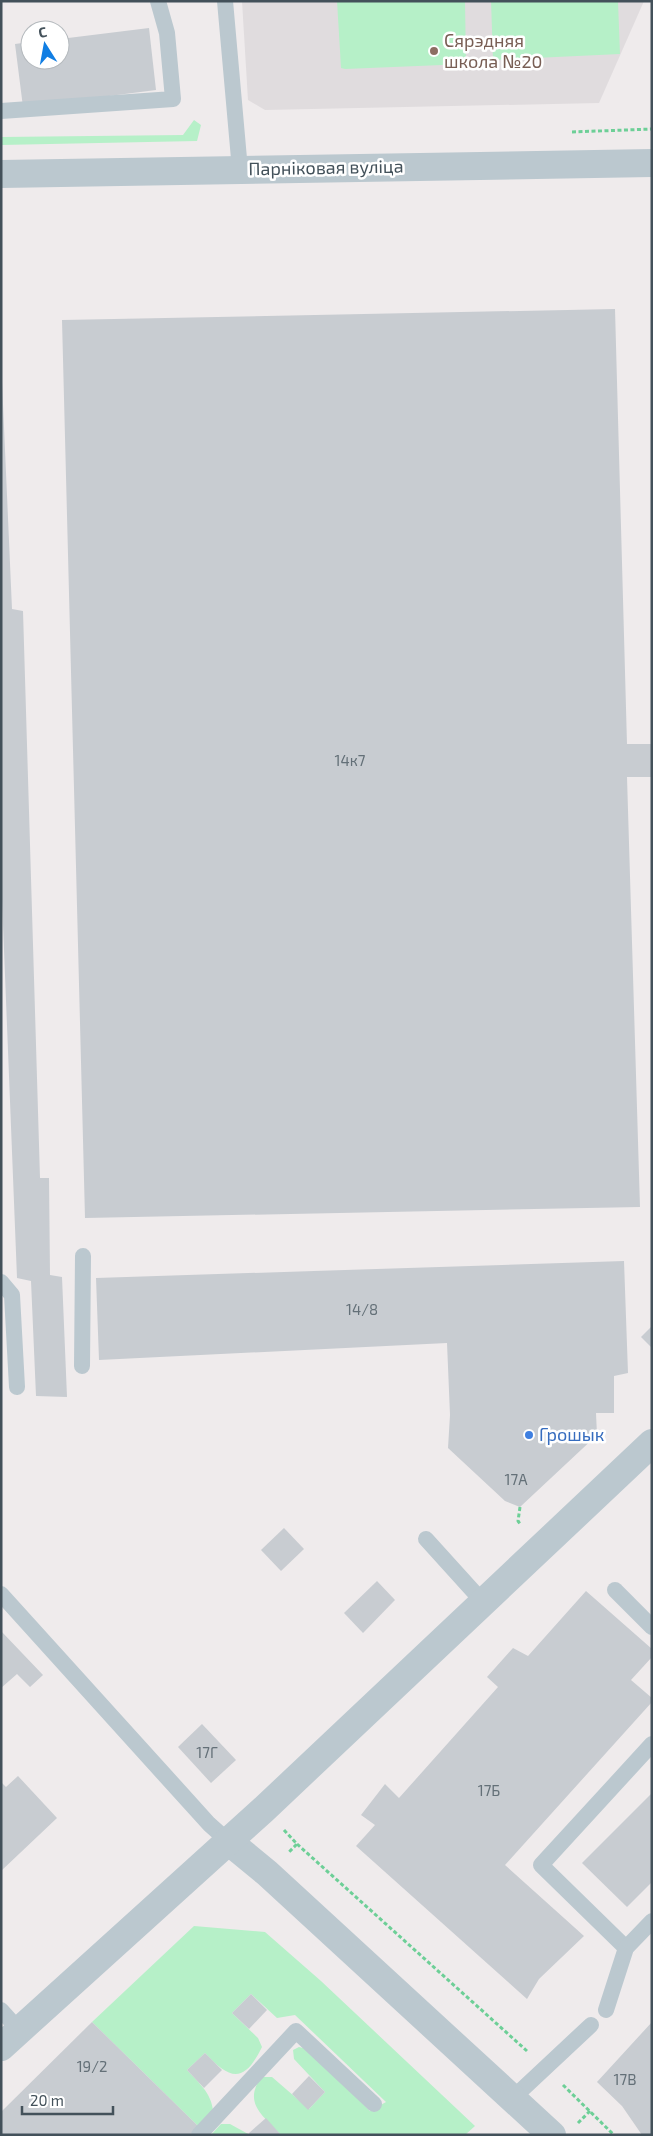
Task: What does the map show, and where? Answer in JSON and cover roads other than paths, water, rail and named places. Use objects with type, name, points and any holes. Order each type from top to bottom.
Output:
[{"type":"street","name":"Парніковая вуліца","points":[[1,174],[652,163]]},
{"type":"street","points":[[10,2038],[228,1841],[652,1443]]},
{"type":"street","points":[[228,1841],[267,1873],[552,2135]]},
{"type":"lane","points":[[1,111],[173,99],[167,33],[158,1]]},
{"type":"lane","points":[[225,1],[240,170]]},
{"type":"lane","points":[[82,1366],[83,1256]]},
{"type":"lane","points":[[1,1282],[12,1295],[16,1387]]},
{"type":"lane","points":[[426,1539],[483,1602]]},
{"type":"lane","points":[[615,1590],[652,1628]]},
{"type":"lane","points":[[1,1594],[209,1824],[228,1841]]},
{"type":"lane","points":[[626,1948],[541,1865],[652,1744]]},
{"type":"lane","points":[[606,2010],[626,1948],[652,1920]]},
{"type":"lane","points":[[1,2010],[10,2038]]},
{"type":"lane","points":[[512,2099],[544,2066],[557,2059],[591,2025]]},
{"type":"lane","points":[[199,2135],[296,2031],[374,2104]]},
{"type":"place","name":"Сярэдняя школа №20","points":[[434,51]]},
{"type":"place","name":"Грошык","points":[[529,1435]]}]
